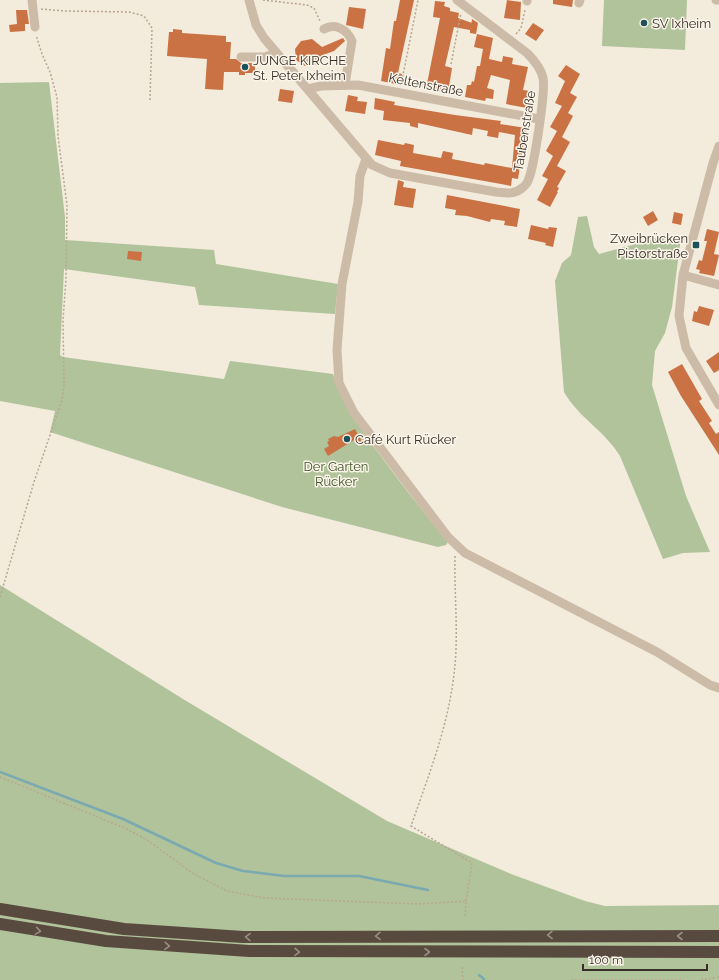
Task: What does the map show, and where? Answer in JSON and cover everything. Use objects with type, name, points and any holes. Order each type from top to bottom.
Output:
[{"type":"highway","points":[[0,909],[124,929],[243,937],[719,936]]},
{"type":"highway","points":[[0,924],[106,942],[249,951],[719,952]]},
{"type":"street","name":"Taubenstraße","points":[[248,0],[256,25],[264,38],[372,165],[390,173],[501,193],[516,192],[523,188],[531,173],[544,86],[541,71],[527,53],[512,40],[457,0]]},
{"type":"street","points":[[33,5],[35,27]]},
{"type":"street","points":[[324,29],[334,26],[340,28],[347,32],[352,41],[345,84]]},
{"type":"street","points":[[241,56],[264,57],[276,53]]},
{"type":"street","name":"Keltenstraße","points":[[308,89],[321,86],[345,84],[539,119]]},
{"type":"street","points":[[719,146],[716,164],[683,275],[679,302],[679,316],[686,348],[719,405]]},
{"type":"street","points":[[366,159],[360,176],[358,202],[342,284],[337,350],[339,383],[354,414],[456,546],[465,553],[657,652],[710,685],[719,688]]},
{"type":"street","points":[[683,275],[719,285]]},
{"type":"path","points":[[263,0],[314,8],[324,29]]},
{"type":"path","points":[[400,93],[418,0]]},
{"type":"path","points":[[512,40],[521,28],[527,0]]},
{"type":"path","points":[[33,5],[65,11],[129,12],[144,16],[152,28],[153,34],[150,100]]},
{"type":"path","points":[[451,64],[461,14]]},
{"type":"path","points":[[0,596],[34,482],[62,400],[64,385],[63,334],[67,205],[58,136],[57,97],[50,72],[38,43],[35,27]]},
{"type":"path","points":[[456,546],[457,615],[453,681],[444,728],[411,826],[472,863],[465,918]]},
{"type":"path","points":[[0,777],[127,829],[147,840],[194,874],[227,891],[264,898],[418,904],[466,901]]},
{"type":"path","points":[[462,967],[463,980]]},
{"type":"path","points":[[701,980],[719,977]]},
{"type":"path","points":[[571,980],[683,980]]},
{"type":"green space","name":"SV Ixheim","points":[[604,0],[687,0],[685,50],[602,46]]},
{"type":"green space","name":"Der Garten Rücker","points":[[49,82],[65,217],[65,240],[214,250],[216,264],[338,284],[335,314],[199,305],[195,287],[64,269],[60,355],[63,357],[224,379],[230,361],[333,374],[341,396],[359,426],[405,488],[448,542],[446,545],[438,547],[282,507],[50,432],[55,411],[0,401],[0,83]]},
{"type":"green space","points":[[587,216],[594,247],[599,254],[665,236],[681,237],[672,307],[665,333],[655,351],[652,385],[686,496],[710,552],[683,553],[663,559],[620,456],[607,439],[570,401],[564,392],[555,281],[562,263],[571,255],[578,217]]},
{"type":"green space","points":[[0,585],[183,699],[387,821],[511,874],[585,901],[605,906],[719,905],[719,980],[0,980]]},
{"type":"building","points":[[400,0],[414,0],[398,73],[402,74],[400,85],[381,81],[386,48],[390,49],[394,21],[396,21]]},
{"type":"building","points":[[507,0],[521,2],[520,20],[504,18]]},
{"type":"building","points":[[553,0],[573,0],[572,7],[553,4]]},
{"type":"building","points":[[435,1],[445,2],[444,6],[450,8],[450,11],[459,13],[458,18],[472,23],[472,19],[478,23],[476,34],[470,33],[470,30],[454,27],[445,66],[452,68],[448,93],[426,89],[440,18],[433,17]]},
{"type":"building","points":[[349,7],[366,9],[363,29],[346,25]]},
{"type":"building","points":[[16,10],[27,10],[29,24],[25,24],[25,31],[10,32],[9,25],[17,24]]},
{"type":"building","points":[[533,23],[544,30],[536,41],[525,34]]},
{"type":"building","points":[[173,29],[182,30],[182,33],[226,36],[226,42],[231,42],[230,59],[236,59],[241,63],[252,63],[252,66],[255,66],[255,73],[245,73],[245,75],[239,75],[239,72],[224,72],[223,90],[205,89],[207,59],[167,56],[169,32],[173,32]]},
{"type":"building","points":[[477,34],[493,38],[489,59],[502,62],[503,56],[513,58],[512,64],[528,67],[523,90],[530,91],[527,108],[506,104],[510,80],[491,75],[487,88],[494,90],[493,99],[486,98],[485,101],[465,97],[467,85],[471,85],[472,81],[474,82],[477,66],[480,66],[483,49],[474,47]]},
{"type":"building","points":[[343,38],[345,41],[334,51],[323,55],[315,65],[305,66],[296,60],[295,49],[301,41],[312,39],[322,47]]},
{"type":"building","points":[[566,65],[580,74],[570,93],[577,97],[568,113],[573,116],[562,137],[570,142],[557,166],[566,171],[557,187],[559,188],[558,192],[550,207],[537,200],[548,179],[542,176],[553,156],[546,151],[557,131],[550,127],[562,106],[555,103],[565,81],[558,76]]},
{"type":"building","points":[[280,89],[294,91],[292,103],[278,101]]},
{"type":"building","points":[[348,95],[358,97],[357,101],[367,102],[365,114],[345,111]]},
{"type":"building","points":[[375,98],[395,102],[394,105],[501,121],[500,124],[526,128],[518,179],[512,178],[511,186],[400,166],[401,161],[375,155],[378,140],[404,145],[405,143],[414,145],[413,153],[441,158],[443,151],[453,153],[452,159],[512,168],[515,135],[499,132],[498,138],[487,136],[488,131],[473,128],[472,135],[418,123],[418,128],[410,126],[410,123],[383,120],[384,111],[374,109]]},
{"type":"building","points":[[398,180],[404,182],[403,187],[416,189],[413,208],[394,205]]},
{"type":"building","points":[[447,195],[520,209],[517,227],[504,225],[505,221],[491,219],[490,222],[467,216],[455,215],[456,210],[445,208]]},
{"type":"building","points":[[653,211],[658,220],[648,226],[643,217]]},
{"type":"building","points":[[674,212],[683,214],[681,225],[672,223]]},
{"type":"building","points":[[531,225],[548,229],[549,227],[557,228],[553,247],[545,245],[546,243],[528,239]]},
{"type":"building","points":[[707,229],[719,232],[714,254],[719,255],[714,276],[699,273],[700,270],[696,269],[699,260],[702,261],[707,241],[704,241]]},
{"type":"building","points":[[128,251],[142,252],[141,261],[127,259]]},
{"type":"building","points":[[699,306],[714,310],[709,326],[692,321],[694,311],[697,312]]},
{"type":"building","points":[[719,352],[719,370],[714,373],[706,361]]},
{"type":"building","points":[[682,364],[702,399],[699,401],[712,421],[709,423],[716,434],[719,432],[719,455],[681,396],[668,372]]},
{"type":"building","points":[[355,429],[362,442],[357,445],[354,440],[328,456],[324,449],[329,446],[327,442],[329,441],[328,439],[334,436],[338,437]]},
{"type":"waterway","points":[[0,772],[123,819],[216,863],[243,871],[284,876],[359,876],[428,890]]},
{"type":"waterway","points":[[479,975],[484,979]]},
{"type":"place","name":"SV Ixheim","points":[[644,23]]},
{"type":"place","name":"JUNGE KIRCHE St. Peter Ixheim","points":[[245,67]]},
{"type":"place","name":"Zweibrücken Pistorstraße","points":[[696,245]]},
{"type":"place","name":"Café Kurt Rücker","points":[[347,439]]}]
